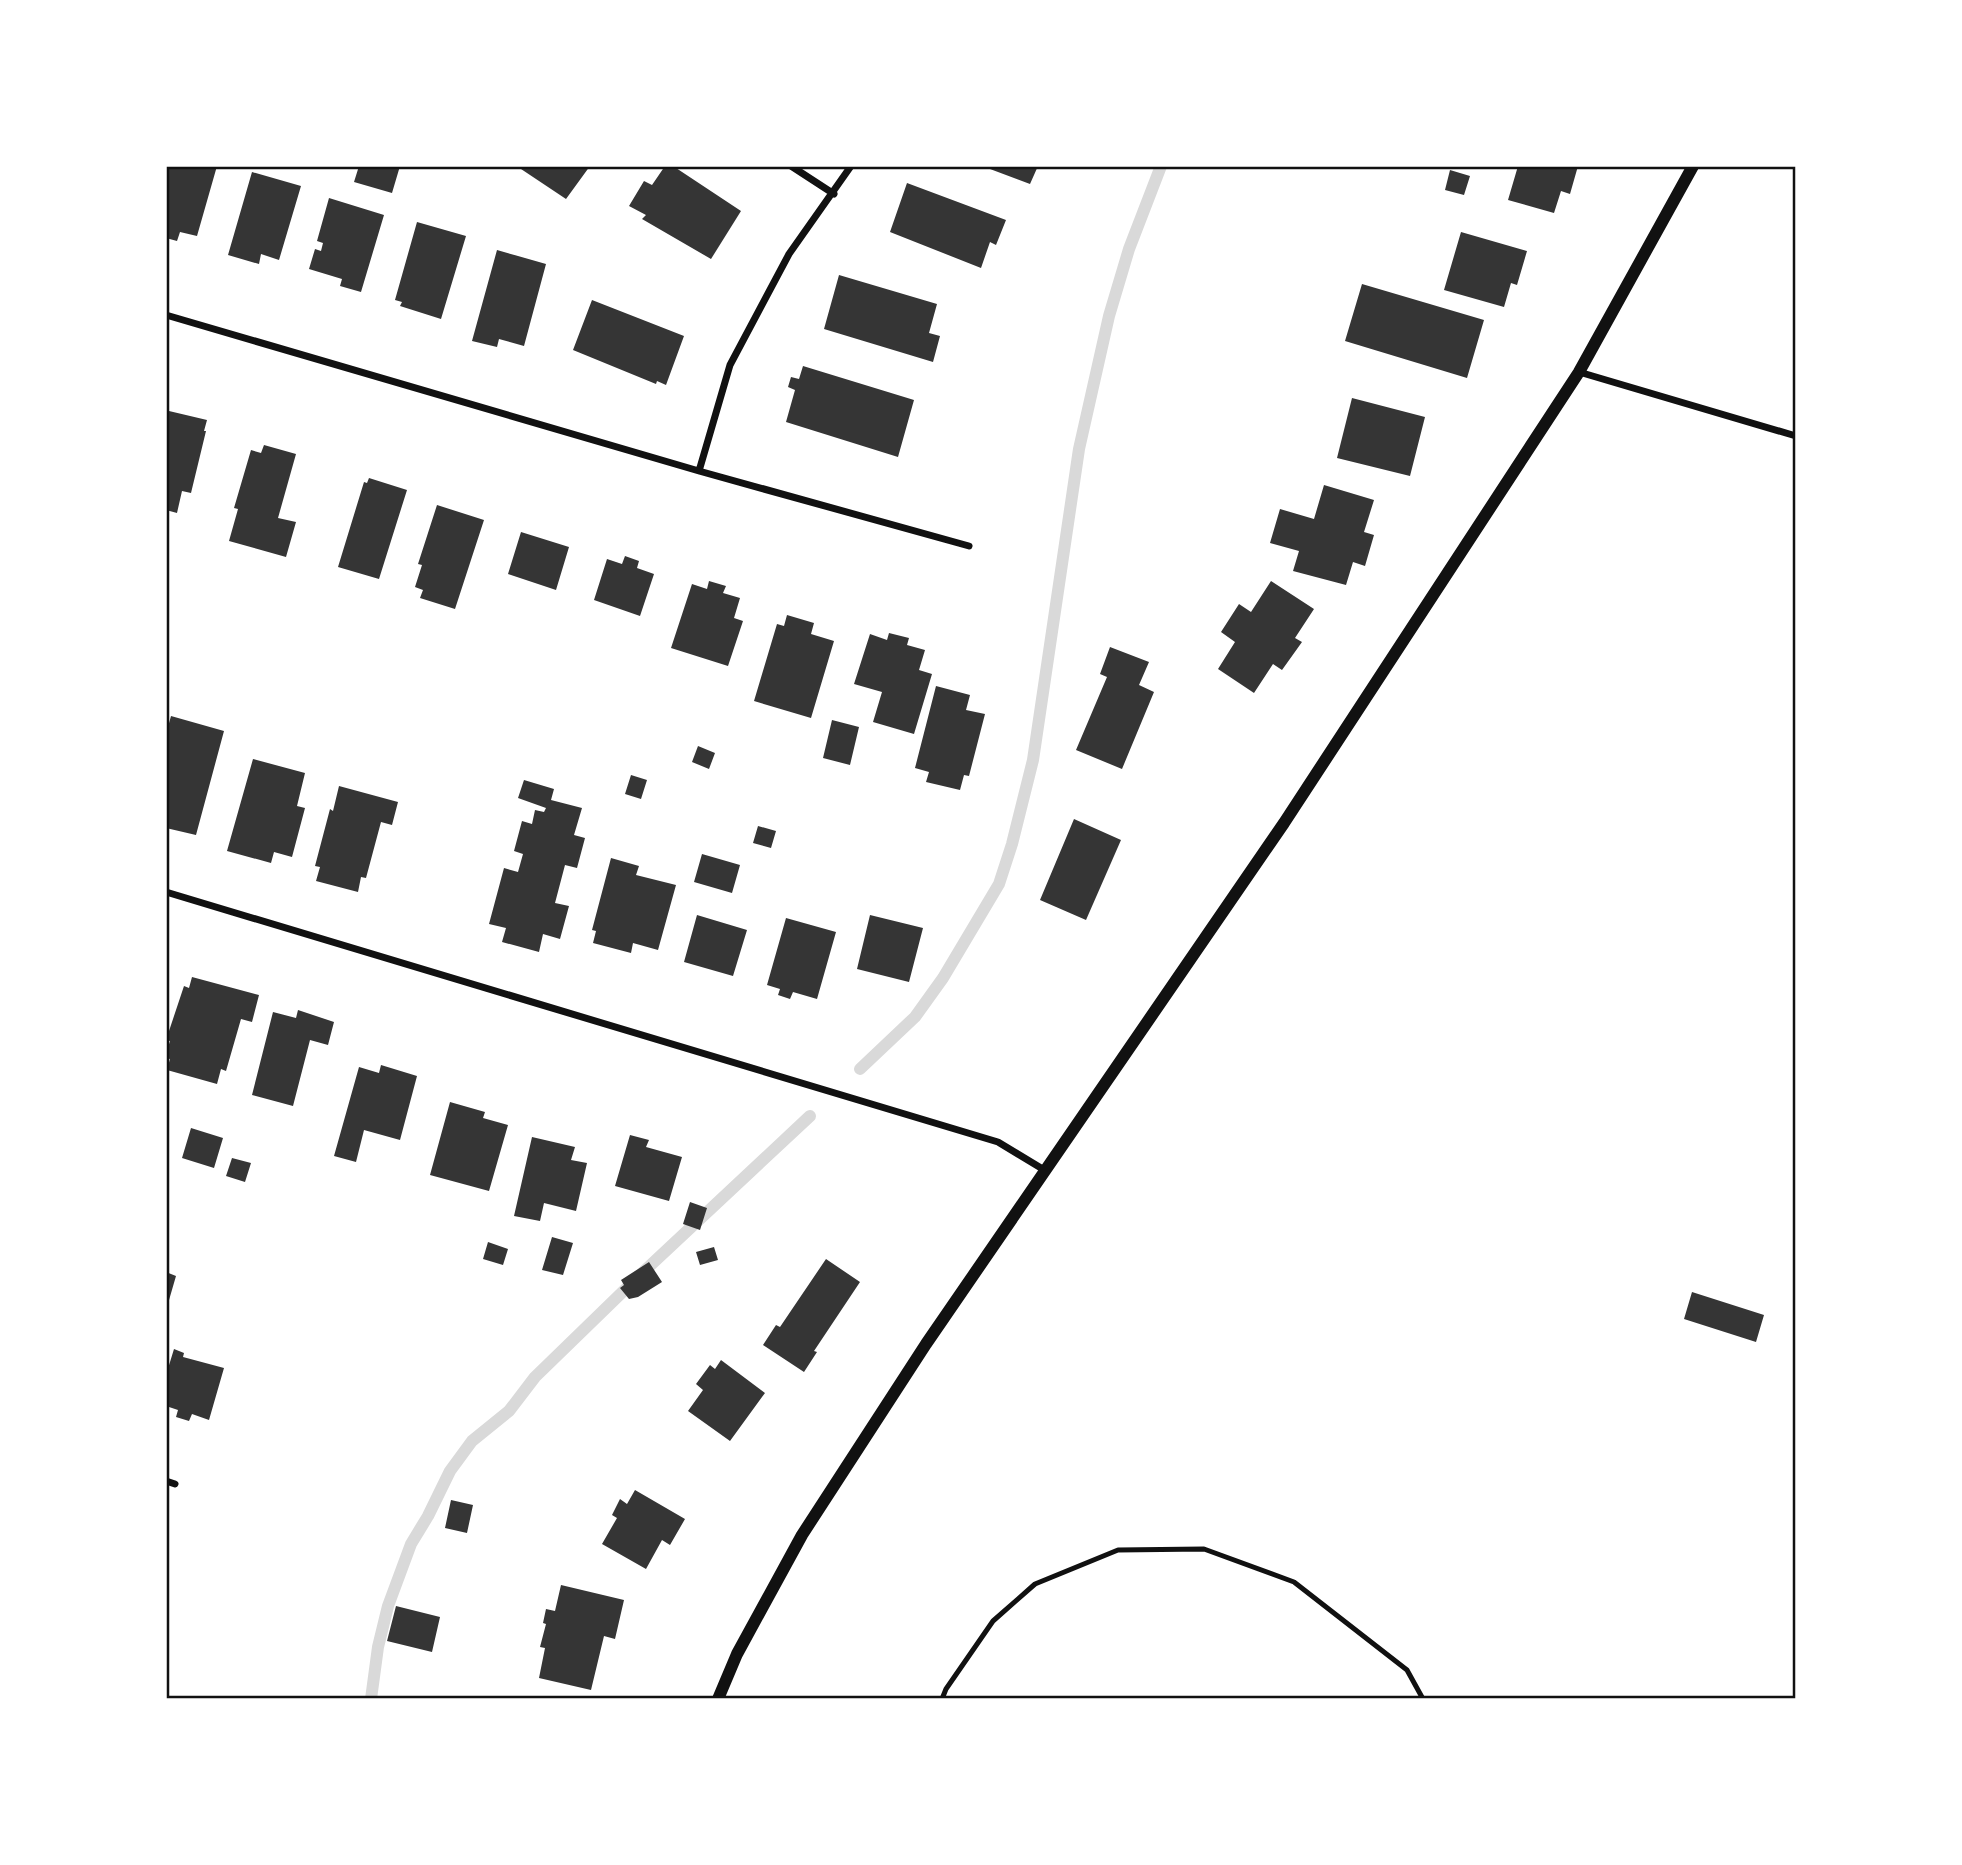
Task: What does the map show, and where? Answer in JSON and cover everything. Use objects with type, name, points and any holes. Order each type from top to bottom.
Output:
[{"type":"street","points":[[791,166],[834,194]]},
{"type":"street","points":[[699,471],[730,366],[789,254],[834,194],[851,166]]},
{"type":"street","points":[[718,1699],[737,1654],[802,1535],[926,1344],[1284,824],[1579,372],[1693,166]]},
{"type":"street","points":[[166,315],[699,471],[969,546]]},
{"type":"street","points":[[1579,372],[1796,436]]},
{"type":"street","points":[[166,892],[998,1142],[1046,1171]]},
{"type":"street","points":[[166,1482],[175,1484]]},
{"type":"lane","points":[[942,1699],[946,1689],[993,1622],[1035,1584],[1118,1550],[1204,1549],[1294,1582],[1407,1670],[1423,1699]]},
{"type":"building","points":[[166,166],[217,166],[197,236],[180,232],[177,241],[166,238]]},
{"type":"building","points":[[359,166],[400,166],[392,193],[354,182]]},
{"type":"building","points":[[523,166],[590,166],[566,199],[521,169]]},
{"type":"building","points":[[665,166],[673,166],[741,211],[711,259],[642,219],[646,215],[629,206],[644,181],[652,185]]},
{"type":"building","points":[[982,166],[1038,166],[1030,184]]},
{"type":"building","points":[[1518,166],[1578,166],[1570,194],[1561,191],[1554,213],[1508,200]]},
{"type":"building","points":[[1450,170],[1470,176],[1464,195],[1445,190]]},
{"type":"building","points":[[252,172],[301,186],[279,260],[261,254],[259,264],[228,255]]},
{"type":"building","points":[[907,183],[1006,220],[996,245],[990,242],[981,268],[890,232]]},
{"type":"building","points":[[329,198],[384,215],[361,292],[340,286],[342,279],[309,269],[315,249],[321,251],[323,243],[317,241]]},
{"type":"building","points":[[417,222],[466,236],[441,319],[400,306],[402,302],[395,300]]},
{"type":"building","points":[[1461,232],[1527,251],[1517,285],[1511,283],[1504,307],[1444,290]]},
{"type":"building","points":[[497,250],[546,264],[524,346],[499,339],[497,347],[472,341]]},
{"type":"building","points":[[839,275],[937,304],[929,333],[940,336],[933,362],[824,329]]},
{"type":"building","points":[[1362,284],[1484,320],[1467,378],[1345,341]]},
{"type":"building","points":[[592,300],[684,336],[666,385],[657,381],[656,384],[573,350]]},
{"type":"building","points":[[803,366],[914,400],[898,457],[786,422],[795,390],[788,387],[791,377],[799,379]]},
{"type":"building","points":[[1352,398],[1425,417],[1410,476],[1337,458]]},
{"type":"building","points":[[169,411],[207,420],[191,493],[182,491],[177,513],[166,510],[166,422]]},
{"type":"building","points":[[264,445],[296,454],[278,518],[296,522],[286,557],[229,541],[238,509],[234,508],[251,450],[261,453]]},
{"type":"building","points":[[369,478],[407,490],[379,579],[338,567],[364,482],[367,483]]},
{"type":"building","points":[[1324,485],[1374,500],[1364,532],[1374,535],[1365,566],[1353,562],[1346,585],[1293,571],[1299,551],[1270,543],[1280,509],[1314,519]]},
{"type":"building","points":[[437,505],[484,520],[455,609],[420,598],[423,590],[415,587],[422,565],[418,564]]},
{"type":"building","points":[[521,532],[569,547],[556,590],[508,574]]},
{"type":"building","points":[[625,556],[639,561],[637,568],[654,574],[640,616],[594,600],[607,559],[622,564]]},
{"type":"building","points":[[709,581],[726,586],[723,593],[740,598],[734,618],[743,621],[728,666],[671,648],[692,584],[707,589]]},
{"type":"building","points":[[1271,581],[1314,609],[1295,638],[1302,642],[1282,670],[1273,664],[1254,693],[1218,669],[1235,642],[1221,632],[1239,604],[1251,612]]},
{"type":"building","points":[[787,615],[814,623],[811,634],[834,641],[811,718],[754,701],[777,624],[784,626]]},
{"type":"building","points":[[889,633],[909,638],[907,645],[925,650],[919,670],[932,674],[914,734],[873,722],[882,692],[854,684],[870,634],[887,640]]},
{"type":"building","points":[[1110,647],[1149,662],[1139,685],[1154,692],[1122,769],[1076,750],[1107,677],[1100,674]]},
{"type":"building","points":[[936,686],[970,695],[966,710],[985,714],[969,776],[964,775],[960,790],[926,782],[929,772],[915,768]]},
{"type":"building","points":[[171,716],[224,731],[196,835],[166,828],[166,734]]},
{"type":"building","points":[[832,720],[859,727],[850,765],[823,758]]},
{"type":"building","points":[[698,746],[715,753],[709,769],[692,762]]},
{"type":"building","points":[[253,759],[305,773],[297,806],[305,808],[292,857],[274,852],[271,863],[227,851]]},
{"type":"building","points":[[631,775],[647,780],[641,799],[625,794]]},
{"type":"building","points":[[524,780],[554,789],[551,800],[582,808],[574,835],[585,838],[577,868],[565,865],[555,903],[569,906],[560,939],[543,934],[539,952],[502,942],[506,928],[489,924],[504,868],[518,872],[523,854],[514,851],[522,821],[532,824],[535,810],[544,812],[546,808],[518,798]]},
{"type":"building","points":[[339,786],[398,802],[392,825],[381,822],[366,878],[361,877],[358,892],[316,881],[320,867],[315,866]]},
{"type":"building","points":[[1074,819],[1121,840],[1086,920],[1040,900]]},
{"type":"building","points":[[758,826],[776,831],[771,848],[753,843]]},
{"type":"building","points":[[702,854],[740,865],[732,893],[694,882]]},
{"type":"building","points":[[611,858],[639,866],[636,875],[676,885],[658,950],[633,943],[631,953],[593,943],[596,931],[592,930]]},
{"type":"building","points":[[697,915],[747,930],[733,976],[684,962]]},
{"type":"building","points":[[870,915],[923,928],[909,982],[857,969]]},
{"type":"building","points":[[786,918],[836,932],[817,999],[793,992],[790,999],[778,995],[780,989],[767,985]]},
{"type":"building","points":[[192,977],[259,995],[252,1022],[241,1019],[226,1071],[221,1069],[217,1084],[167,1070],[170,1059],[166,1058],[166,1054],[170,1041],[166,1040],[184,986],[189,988]]},
{"type":"building","points":[[298,1010],[334,1022],[328,1045],[310,1040],[293,1106],[252,1095],[273,1012],[296,1018]]},
{"type":"building","points":[[381,1065],[417,1076],[400,1140],[364,1130],[356,1162],[334,1156],[359,1067],[379,1073]]},
{"type":"building","points":[[450,1102],[485,1112],[483,1118],[508,1125],[489,1191],[430,1175]]},
{"type":"building","points":[[191,1128],[223,1138],[214,1168],[182,1158]]},
{"type":"building","points":[[630,1135],[649,1140],[646,1147],[682,1157],[669,1201],[615,1186]]},
{"type":"building","points":[[532,1137],[575,1147],[571,1160],[587,1163],[576,1211],[544,1203],[540,1221],[514,1216]]},
{"type":"building","points":[[232,1158],[251,1163],[245,1182],[226,1176]]},
{"type":"building","points":[[690,1202],[707,1208],[700,1230],[683,1224]]},
{"type":"building","points":[[552,1237],[573,1243],[563,1275],[542,1270]]},
{"type":"building","points":[[488,1242],[508,1249],[503,1265],[483,1259]]},
{"type":"building","points":[[714,1247],[718,1260],[700,1265],[696,1252]]},
{"type":"building","points":[[826,1259],[860,1282],[814,1351],[817,1352],[804,1372],[763,1345],[776,1325],[780,1327]]},
{"type":"building","points":[[649,1262],[662,1282],[638,1297],[629,1299],[620,1288],[624,1285],[621,1280]]},
{"type":"building","points":[[166,1272],[176,1276],[167,1307],[166,1307]]},
{"type":"building","points":[[1692,1292],[1764,1315],[1756,1342],[1684,1319]]},
{"type":"building","points":[[174,1349],[184,1353],[183,1357],[224,1368],[209,1420],[192,1414],[189,1421],[176,1417],[178,1410],[166,1406],[166,1375]]},
{"type":"building","points":[[721,1360],[765,1393],[730,1441],[688,1411],[703,1390],[696,1384],[710,1365],[715,1369]]},
{"type":"building","points":[[635,1490],[685,1519],[670,1545],[662,1540],[646,1569],[602,1544],[617,1518],[612,1515],[620,1499],[627,1504]]},
{"type":"building","points":[[451,1500],[473,1505],[467,1533],[445,1528]]},
{"type":"building","points":[[561,1585],[624,1600],[615,1639],[604,1636],[591,1690],[539,1678],[545,1648],[540,1647],[546,1624],[543,1623],[546,1609],[555,1611]]},
{"type":"building","points":[[396,1606],[440,1617],[432,1652],[387,1641]]},
{"type":"waterway","points":[[860,1069],[915,1017],[943,978],[999,884],[1033,760],[1079,449],[1109,316],[1129,249],[1161,166]]},
{"type":"waterway","points":[[371,1699],[378,1647],[388,1606],[411,1544],[450,1471],[472,1441],[509,1411],[535,1377],[810,1116]]}]
